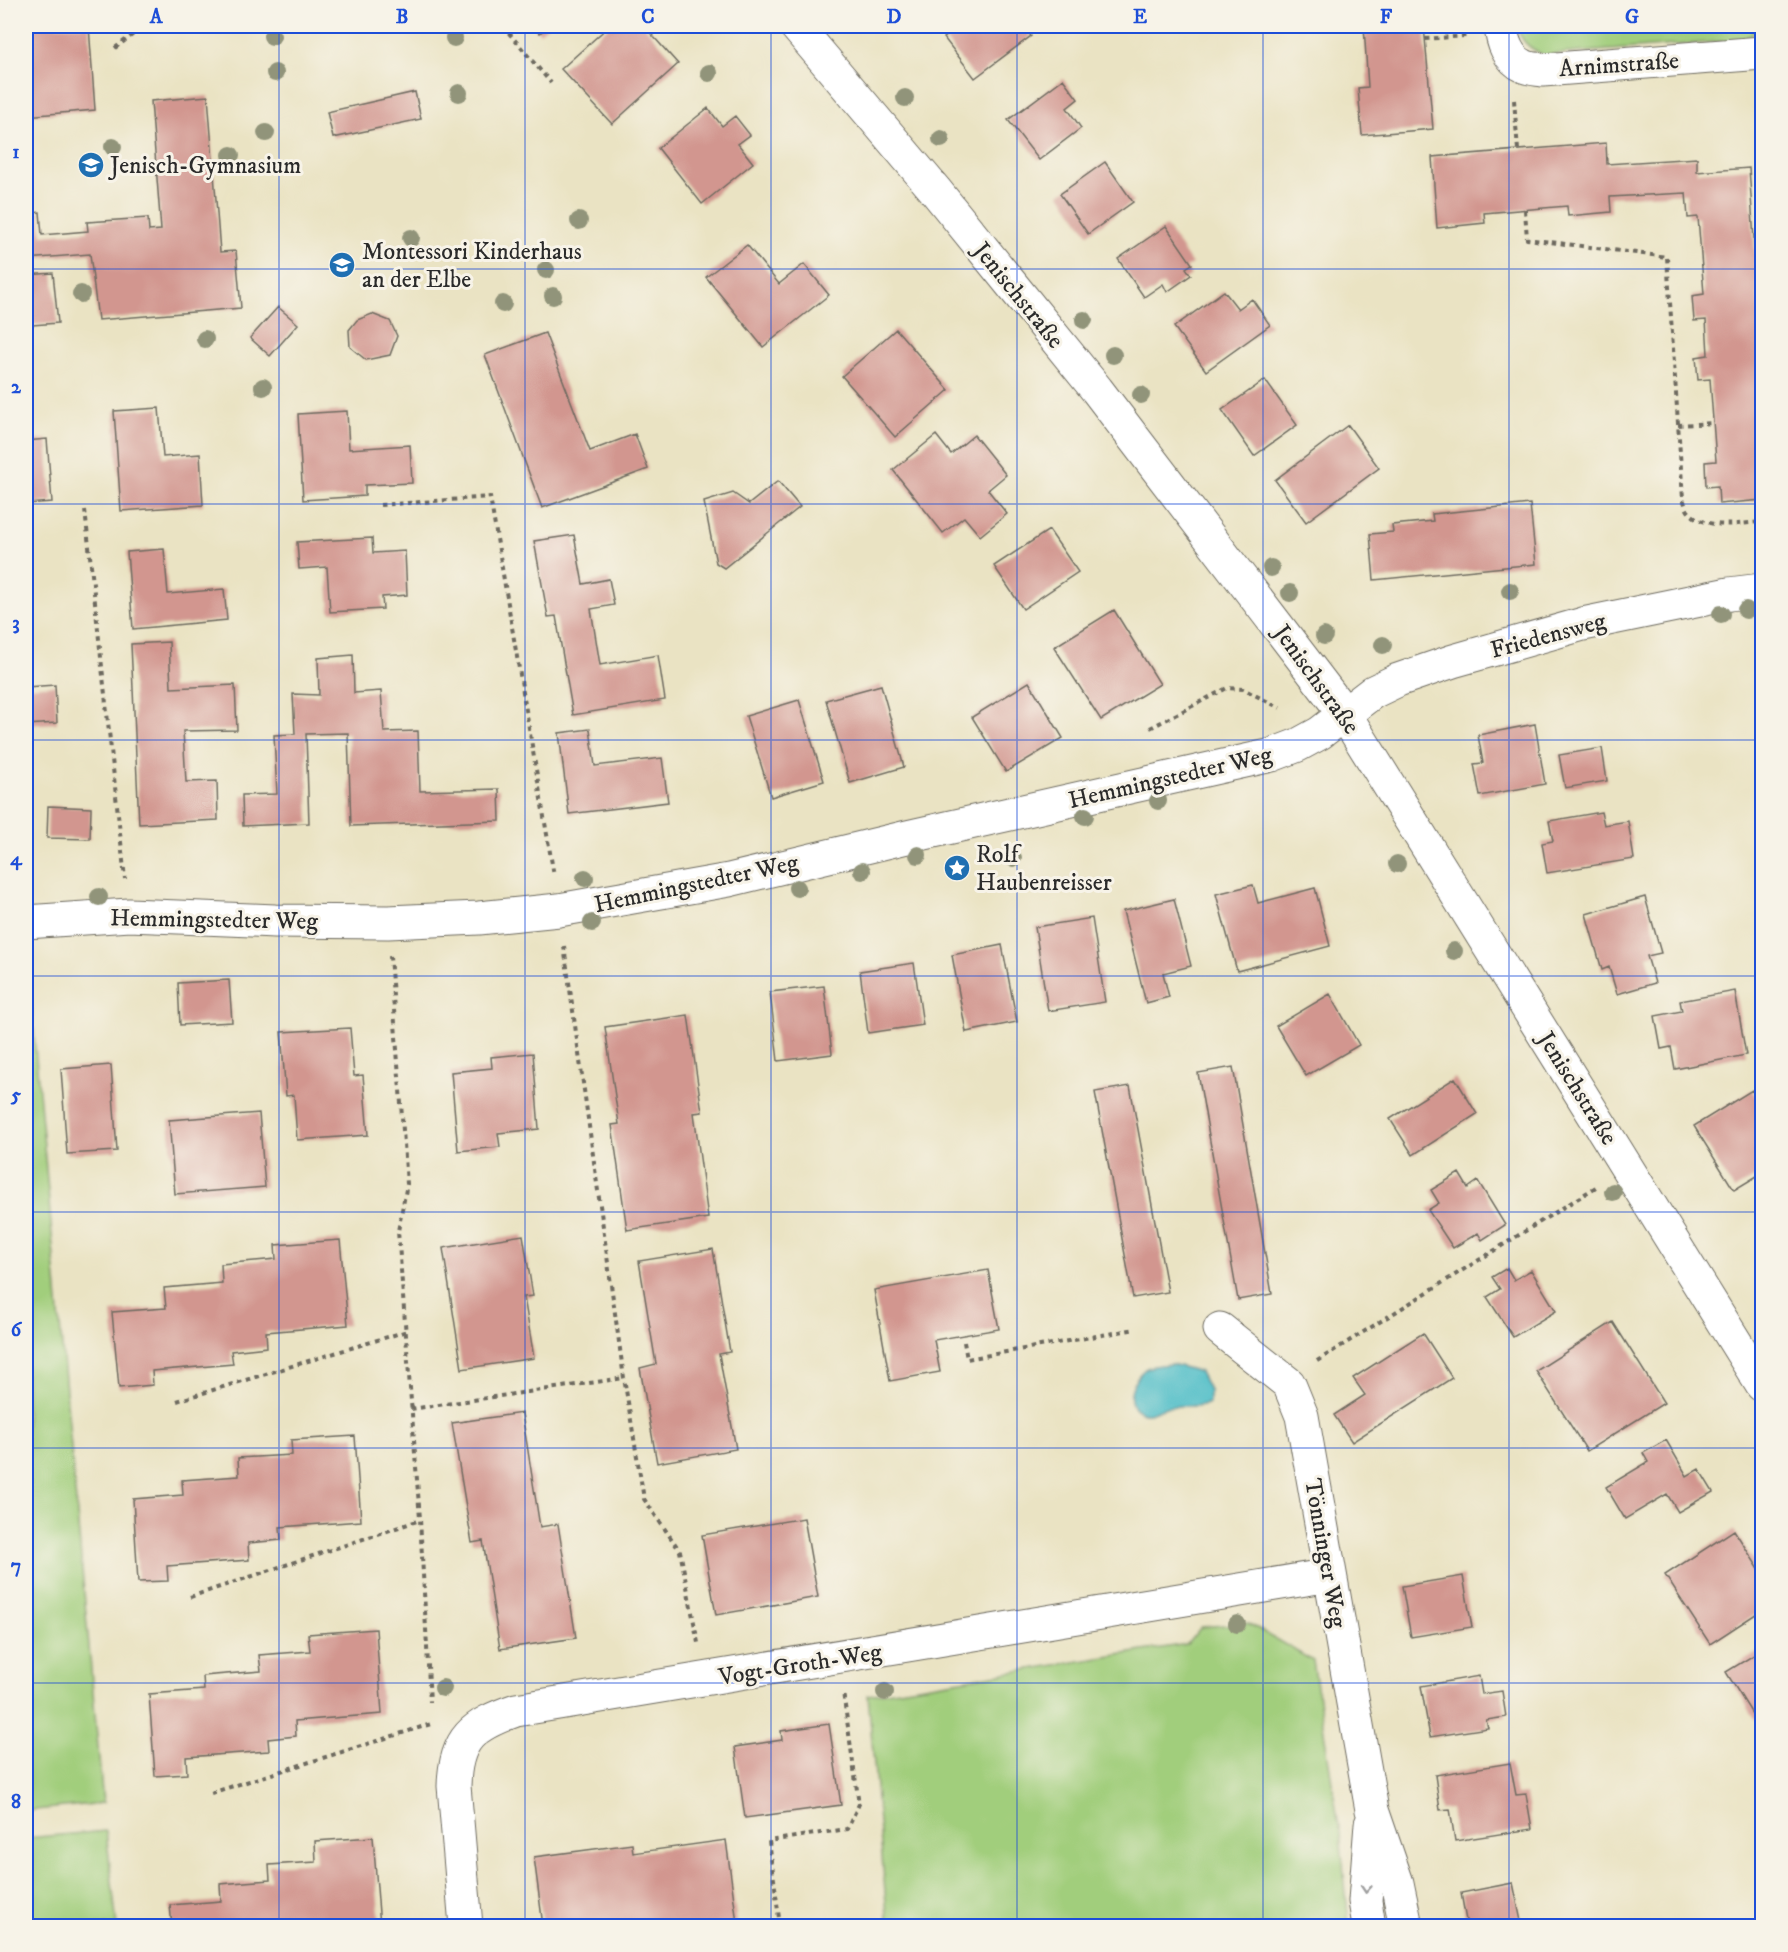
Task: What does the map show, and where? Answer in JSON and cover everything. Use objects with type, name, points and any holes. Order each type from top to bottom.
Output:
[{"type":"street","name":"Jenischstraße","points":[[796,26],[935,190],[1125,426],[1344,713],[1762,1385]]},
{"type":"street","name":"Arnimstraße","points":[[1488,31],[1502,35],[1508,52],[1524,66],[1543,70],[1762,53]]},
{"type":"street","name":"Friedensweg","points":[[1344,713],[1373,692],[1398,680],[1514,642],[1583,624],[1729,594],[1762,590]]},
{"type":"street","name":"Hemmingstedter Weg","points":[[26,922],[129,915],[275,921],[388,922],[479,918],[559,910],[729,880],[885,842],[1272,755],[1320,733],[1344,713]]},
{"type":"street","name":"Tönninger Weg","points":[[1220,1329],[1289,1383],[1302,1416],[1372,1810],[1397,1883],[1406,1926]]},
{"type":"street","name":"Vogt-Groth-Weg","points":[[466,1926],[454,1768],[460,1746],[474,1729],[494,1718],[516,1710],[1330,1575]]},
{"type":"street","name":"Tönninger Weg","points":[[1369,1926],[1365,1901],[1372,1810]]},
{"type":"path","points":[[115,48],[144,26]]},
{"type":"path","points":[[503,26],[551,83]]},
{"type":"path","points":[[1425,39],[1488,31]]},
{"type":"path","points":[[1514,96],[1518,150]]},
{"type":"path","points":[[1525,210],[1527,239],[1667,257],[1683,499],[1688,511],[1697,518],[1723,524],[1762,522]]},
{"type":"path","points":[[1755,251],[1762,250]]},
{"type":"path","points":[[1678,425],[1713,423]]},
{"type":"path","points":[[380,505],[490,497],[559,910],[624,1378],[644,1498],[680,1551],[699,1646]]},
{"type":"path","points":[[85,510],[129,915]]},
{"type":"path","points":[[1150,728],[1227,688],[1243,689],[1280,708]]},
{"type":"path","points":[[388,922],[407,1184],[399,1231],[420,1519],[430,1702]]},
{"type":"path","points":[[1311,1365],[1628,1167]]},
{"type":"path","points":[[964,1342],[967,1359],[1136,1329]]},
{"type":"path","points":[[177,1401],[407,1331]]},
{"type":"path","points":[[411,1409],[624,1378]]},
{"type":"path","points":[[190,1597],[420,1519]]},
{"type":"path","points":[[780,1926],[769,1841],[847,1829],[859,1804],[843,1690]]},
{"type":"path","points":[[211,1793],[431,1724]]},
{"type":"green space","points":[[1517,26],[1757,26],[1752,34],[1743,40],[1544,55],[1526,44]]},
{"type":"green space","points":[[26,958],[103,1803],[26,1811]]},
{"type":"green space","points":[[1248,1623],[1313,1661],[1340,1833],[1349,1926],[888,1926],[868,1695],[1187,1644],[1201,1627]]},
{"type":"green space","points":[[106,1831],[117,1926],[26,1926],[26,1838]]},
{"type":"water","points":[[1172,1364],[1200,1372],[1209,1390],[1209,1403],[1199,1406],[1167,1407],[1148,1413],[1135,1408],[1131,1391],[1141,1373],[1151,1367]]},
{"type":"building","points":[[26,26],[89,26],[95,110],[26,116]]},
{"type":"building","points":[[532,26],[548,26],[540,33]]},
{"type":"building","points":[[609,26],[644,26],[678,64],[612,124],[561,69]]},
{"type":"building","points":[[961,26],[1023,26],[1031,36],[975,78],[944,38]]},
{"type":"building","points":[[1364,26],[1424,26],[1433,129],[1362,135],[1358,88],[1368,87]]},
{"type":"building","points":[[1063,79],[1078,99],[1067,108],[1081,128],[1039,160],[1008,120]]},
{"type":"building","points":[[415,92],[421,119],[333,138],[327,112]]},
{"type":"building","points":[[208,96],[220,252],[236,251],[241,308],[98,320],[90,254],[26,259],[26,214],[40,212],[42,235],[88,231],[87,222],[148,218],[149,231],[161,230],[151,101]]},
{"type":"building","points":[[708,108],[722,126],[735,116],[750,135],[738,144],[753,163],[702,204],[658,148]]},
{"type":"building","points":[[1606,143],[1607,164],[1697,158],[1697,172],[1749,168],[1762,353],[1762,500],[1719,504],[1718,486],[1706,487],[1705,462],[1716,461],[1710,379],[1698,380],[1696,357],[1708,355],[1706,320],[1694,321],[1692,296],[1704,294],[1698,217],[1688,218],[1686,193],[1610,197],[1611,212],[1568,216],[1567,206],[1484,213],[1485,223],[1437,228],[1432,157]]},
{"type":"building","points":[[1105,162],[1133,202],[1088,234],[1060,194]]},
{"type":"building","points":[[1166,226],[1192,264],[1186,268],[1191,275],[1167,292],[1163,284],[1144,297],[1118,259]]},
{"type":"building","points":[[747,245],[779,284],[804,264],[829,295],[763,347],[706,277]]},
{"type":"building","points":[[53,273],[58,323],[32,325],[27,275]]},
{"type":"building","points":[[1224,291],[1238,309],[1252,299],[1270,325],[1206,371],[1174,327]]},
{"type":"building","points":[[278,307],[298,324],[270,356],[250,338]]},
{"type":"building","points":[[372,314],[390,321],[397,336],[390,355],[366,360],[350,347],[349,330],[357,320]]},
{"type":"building","points":[[896,329],[949,390],[895,437],[842,376]]},
{"type":"building","points":[[545,333],[590,451],[635,434],[648,469],[542,508],[485,355]]},
{"type":"building","points":[[1265,380],[1297,425],[1254,456],[1222,410]]},
{"type":"building","points":[[159,408],[163,457],[200,454],[203,505],[121,511],[114,411]]},
{"type":"building","points":[[347,411],[349,449],[410,445],[412,483],[365,485],[365,496],[303,500],[298,414]]},
{"type":"building","points":[[1348,425],[1379,468],[1306,522],[1275,480]]},
{"type":"building","points":[[936,435],[951,454],[974,435],[1006,475],[988,490],[1007,514],[980,536],[964,517],[943,533],[893,470]]},
{"type":"building","points":[[47,439],[52,502],[26,504],[26,441]]},
{"type":"building","points":[[778,481],[800,507],[724,568],[716,563],[704,502],[733,493],[749,504]]},
{"type":"building","points":[[1530,504],[1536,564],[1374,580],[1370,534],[1393,532],[1392,525],[1433,521],[1432,514]]},
{"type":"building","points":[[1049,530],[1078,572],[1023,609],[994,566]]},
{"type":"building","points":[[574,535],[583,584],[609,579],[614,605],[591,609],[600,665],[658,655],[665,700],[573,715],[556,616],[548,617],[534,541]]},
{"type":"building","points":[[372,538],[373,553],[405,551],[407,595],[382,597],[383,609],[330,612],[327,567],[299,569],[297,542]]},
{"type":"building","points":[[164,549],[168,594],[224,589],[227,620],[133,629],[127,552]]},
{"type":"building","points":[[26,568],[32,621],[26,622]]},
{"type":"building","points":[[1114,610],[1160,684],[1101,720],[1054,647]]},
{"type":"building","points":[[169,642],[171,688],[235,685],[237,730],[183,731],[186,782],[217,781],[218,820],[139,824],[131,644]]},
{"type":"building","points":[[353,655],[354,693],[381,691],[384,732],[418,731],[420,791],[499,789],[500,821],[351,826],[348,733],[306,734],[309,823],[243,826],[242,795],[277,794],[274,735],[295,734],[293,694],[319,695],[318,658]]},
{"type":"building","points":[[1029,682],[1063,738],[1006,772],[972,717]]},
{"type":"building","points":[[55,685],[57,723],[26,725],[26,687]]},
{"type":"building","points":[[881,685],[904,767],[850,783],[826,700]]},
{"type":"building","points":[[799,700],[824,781],[771,797],[746,716]]},
{"type":"building","points":[[1535,724],[1545,784],[1480,796],[1474,764],[1483,763],[1478,735]]},
{"type":"building","points":[[590,729],[595,766],[662,758],[668,802],[569,814],[559,733]]},
{"type":"building","points":[[1602,748],[1607,781],[1565,788],[1559,755]]},
{"type":"building","points":[[48,806],[91,808],[90,839],[47,838]]},
{"type":"building","points":[[1601,812],[1604,825],[1628,821],[1634,859],[1547,873],[1542,843],[1553,841],[1549,821]]},
{"type":"building","points":[[1253,885],[1258,903],[1315,888],[1330,946],[1237,971],[1216,894]]},
{"type":"building","points":[[1645,897],[1661,953],[1647,956],[1655,983],[1617,994],[1609,967],[1602,970],[1586,914]]},
{"type":"building","points":[[1174,899],[1191,966],[1163,973],[1169,997],[1146,1003],[1123,911]]},
{"type":"building","points":[[1092,918],[1105,1002],[1048,1011],[1035,927]]},
{"type":"building","points":[[1002,945],[1017,1022],[966,1032],[952,955]]},
{"type":"building","points":[[914,963],[923,1025],[868,1033],[860,971]]},
{"type":"building","points":[[229,980],[232,1022],[180,1025],[178,983]]},
{"type":"building","points":[[824,986],[832,1054],[778,1061],[770,992]]},
{"type":"building","points":[[1735,991],[1746,1055],[1675,1069],[1671,1047],[1661,1049],[1655,1016],[1682,1011],[1680,1001]]},
{"type":"building","points":[[1330,994],[1359,1045],[1306,1076],[1276,1026]]},
{"type":"building","points":[[688,1015],[702,1112],[694,1113],[708,1218],[627,1230],[612,1125],[619,1124],[605,1027]]},
{"type":"building","points":[[350,1028],[354,1076],[363,1075],[368,1135],[297,1140],[294,1095],[286,1096],[281,1032]]},
{"type":"building","points":[[533,1053],[539,1129],[498,1133],[500,1147],[458,1151],[451,1072],[492,1068],[491,1057]]},
{"type":"building","points":[[111,1065],[117,1151],[67,1154],[61,1069]]},
{"type":"building","points":[[1233,1067],[1272,1294],[1238,1300],[1198,1073]]},
{"type":"building","points":[[1455,1078],[1477,1114],[1413,1155],[1390,1119]]},
{"type":"building","points":[[1130,1086],[1168,1292],[1133,1298],[1095,1092]]},
{"type":"building","points":[[1752,1090],[1762,1107],[1762,1173],[1734,1190],[1694,1126]]},
{"type":"building","points":[[259,1113],[265,1187],[175,1194],[169,1120]]},
{"type":"building","points":[[1459,1173],[1468,1188],[1478,1181],[1505,1225],[1482,1240],[1478,1233],[1453,1248],[1428,1210],[1439,1203],[1431,1190]]},
{"type":"building","points":[[523,1235],[533,1296],[524,1297],[534,1358],[462,1369],[443,1248]]},
{"type":"building","points":[[340,1240],[348,1325],[266,1332],[267,1347],[231,1351],[233,1364],[152,1371],[153,1385],[119,1388],[112,1312],[166,1308],[164,1288],[222,1283],[221,1264],[276,1259],[275,1245]]},
{"type":"building","points":[[713,1249],[730,1352],[719,1354],[736,1449],[657,1463],[640,1368],[656,1364],[639,1261]]},
{"type":"building","points":[[1507,1268],[1514,1280],[1531,1270],[1556,1311],[1513,1337],[1487,1297],[1500,1289],[1492,1277]]},
{"type":"building","points":[[988,1270],[999,1329],[934,1340],[940,1372],[890,1381],[874,1290]]},
{"type":"building","points":[[1613,1322],[1664,1403],[1587,1451],[1536,1371]]},
{"type":"building","points":[[1423,1333],[1452,1378],[1352,1442],[1334,1415],[1365,1395],[1353,1378]]},
{"type":"building","points":[[522,1413],[540,1527],[558,1524],[576,1638],[500,1649],[483,1541],[472,1543],[452,1423]]},
{"type":"building","points":[[355,1436],[361,1521],[280,1527],[281,1540],[248,1543],[249,1560],[167,1566],[168,1581],[138,1582],[133,1499],[183,1495],[182,1480],[239,1476],[238,1458],[292,1455],[291,1440]]},
{"type":"building","points":[[1666,1440],[1687,1476],[1699,1469],[1713,1492],[1678,1512],[1667,1494],[1625,1519],[1606,1487],[1648,1462],[1643,1453]]},
{"type":"building","points":[[804,1518],[818,1597],[716,1615],[702,1535]]},
{"type":"building","points":[[1734,1530],[1762,1574],[1762,1610],[1710,1644],[1665,1575]]},
{"type":"building","points":[[1463,1576],[1472,1627],[1411,1637],[1402,1586]]},
{"type":"building","points":[[376,1629],[382,1714],[295,1721],[296,1736],[268,1739],[269,1751],[186,1757],[187,1774],[155,1776],[149,1694],[204,1690],[203,1676],[261,1671],[259,1655],[310,1651],[308,1634]]},
{"type":"building","points":[[1762,1650],[1762,1730],[1726,1672]]},
{"type":"building","points":[[1479,1676],[1482,1694],[1502,1691],[1506,1717],[1486,1720],[1488,1728],[1430,1737],[1421,1686]]},
{"type":"building","points":[[829,1724],[841,1805],[745,1818],[735,1747],[782,1740],[781,1731]]},
{"type":"building","points":[[1510,1763],[1516,1795],[1526,1794],[1532,1829],[1455,1841],[1450,1809],[1440,1810],[1435,1775]]},
{"type":"building","points":[[373,1837],[380,1926],[172,1926],[170,1905],[221,1901],[220,1884],[270,1880],[269,1865],[316,1862],[315,1841]]},
{"type":"building","points":[[726,1840],[737,1923],[713,1926],[543,1926],[534,1857],[632,1844],[633,1853]]},
{"type":"building","points":[[1513,1883],[1522,1926],[1467,1926],[1461,1893]]},
{"type":"place","name":"Jenisch-Gymnasium","points":[[91,165]]},
{"type":"place","name":"Montessori Kinderhaus an der Elbe","points":[[342,265]]},
{"type":"place","name":"Rolf Haubenreisser","points":[[957,868]]}]
